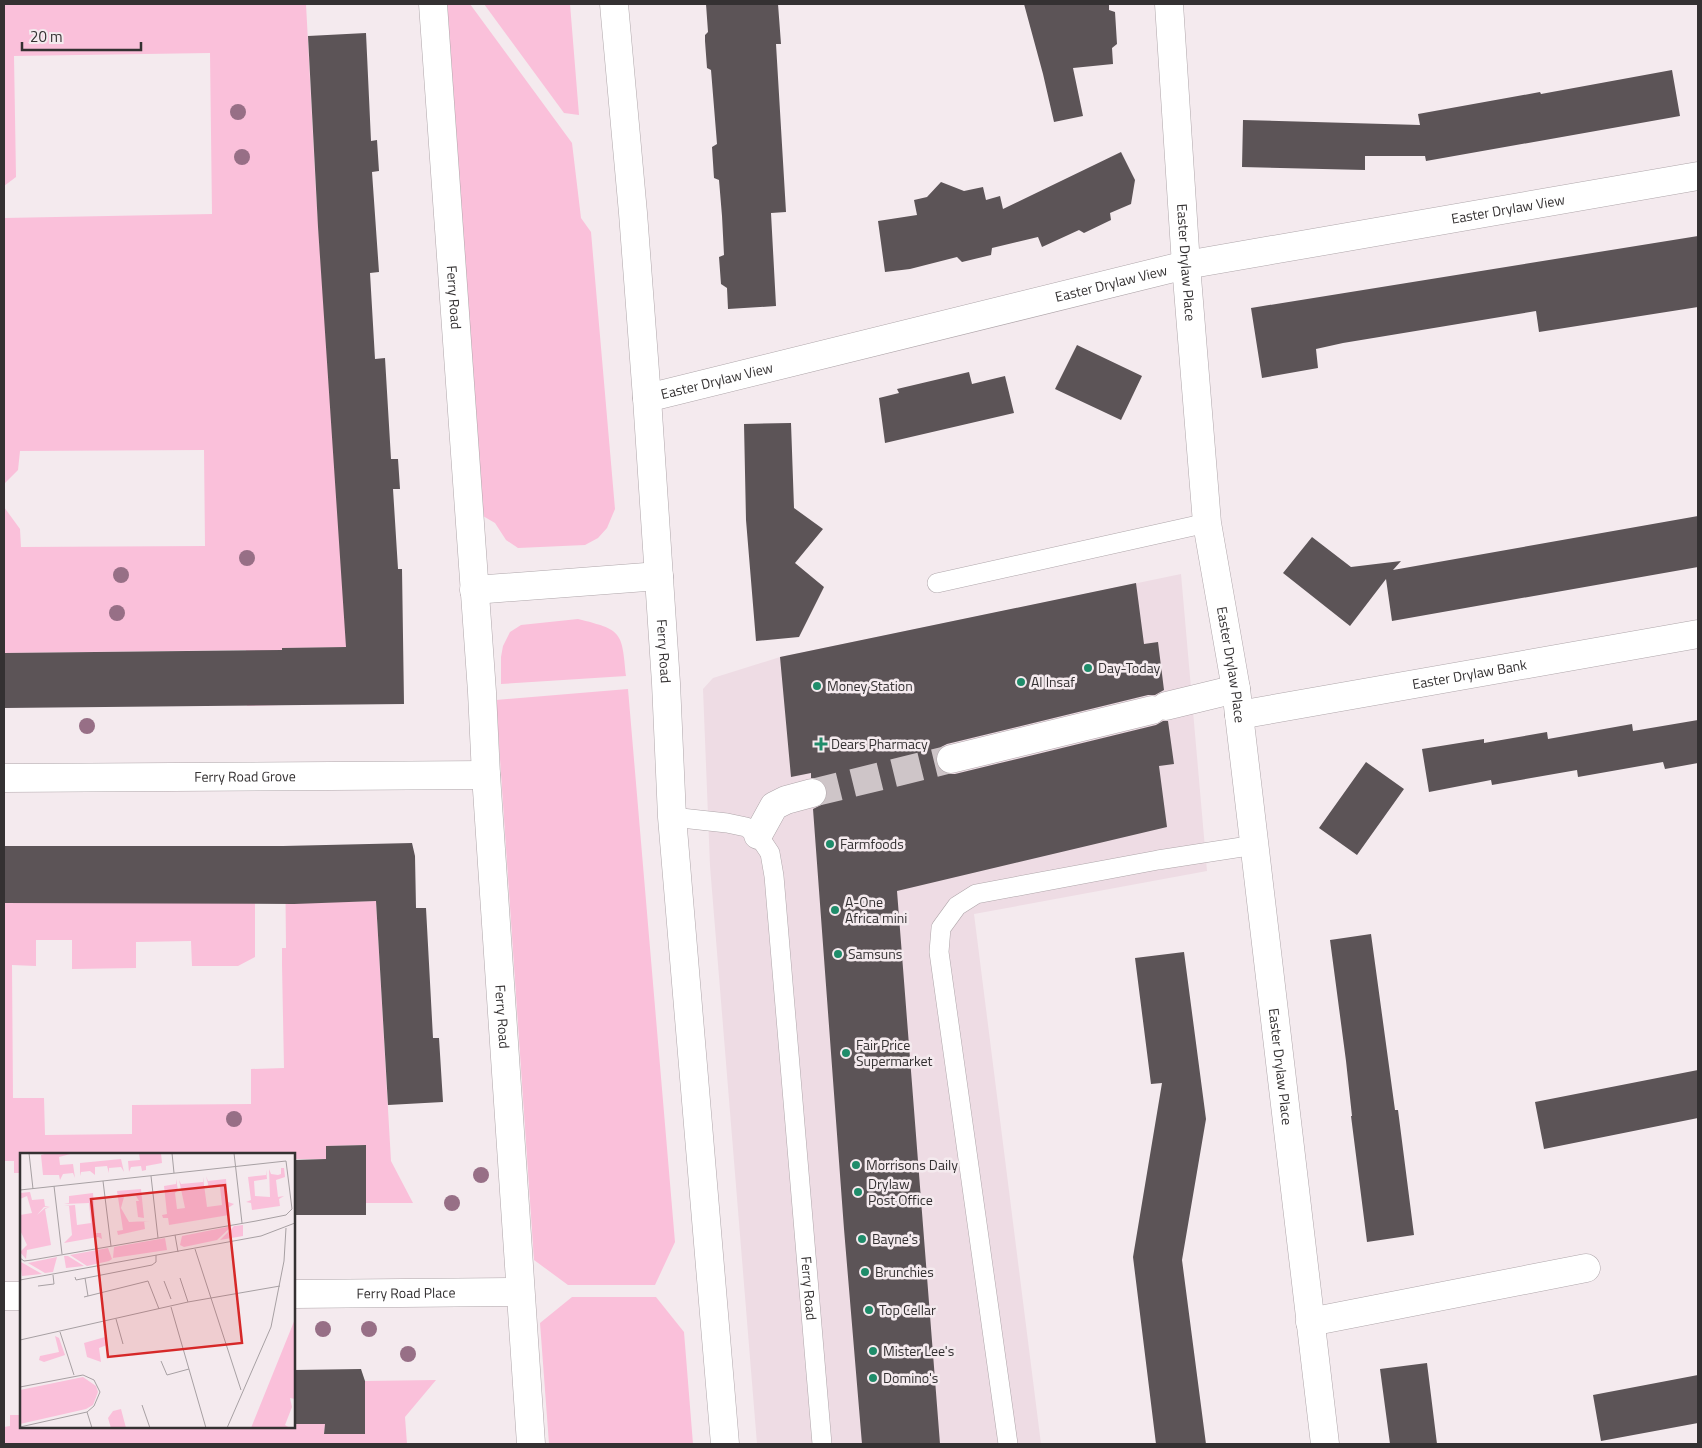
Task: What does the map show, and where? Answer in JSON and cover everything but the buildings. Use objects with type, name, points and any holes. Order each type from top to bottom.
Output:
[{"type":"street","name":"Ferry Road","points":[[434,4],[482,692],[531,1444]]},
{"type":"street","name":"Ferry Road","points":[[614,4],[633,213],[660,576],[672,817],[725,1444]]},
{"type":"street","name":"Easter Drylaw Place","points":[[1169,4],[1186,265],[1208,523],[1238,702],[1325,1444]]},
{"type":"street","name":"Easter Drylaw View","points":[[647,398],[1186,265],[1698,176]]},
{"type":"street","points":[[474,590],[660,576]]},
{"type":"street","name":"Easter Drylaw Bank","points":[[951,759],[1159,708],[1238,702],[1698,634]]},
{"type":"street","name":"Ferry Road Grove","points":[[4,778],[486,775]]},
{"type":"street","points":[[758,834],[774,806],[786,800],[812,793]]},
{"type":"street","points":[[1310,1322],[1586,1268]]},
{"type":"street","name":"Ferry Road Place","points":[[295,1294],[520,1292]]},
{"type":"street","points":[[4,1296],[20,1296]]},
{"type":"lane","points":[[937,583],[1208,523]]},
{"type":"lane","points":[[672,817],[727,823],[746,827],[758,834]]},
{"type":"lane","name":"Ferry Road","points":[[758,834],[770,853],[774,876],[822,1444]]},
{"type":"lane","points":[[1008,1444],[938,952],[941,928],[957,906],[976,894],[1158,860],[1254,845]]},
{"type":"shaded area","points":[[4,4],[306,4],[316,192],[330,393],[360,647],[282,648],[282,705],[247,706],[246,650],[4,653],[4,507],[20,529],[21,547],[205,546],[204,450],[20,451],[18,470],[4,484],[4,218],[212,214],[210,53],[14,56],[16,177],[4,186]]},
{"type":"shaded area","points":[[447,4],[470,4],[572,143],[581,218],[591,232],[615,509],[607,528],[598,538],[585,545],[518,548],[506,540],[495,523],[483,516]]},
{"type":"shaded area","points":[[484,4],[570,4],[579,115],[564,113]]},
{"type":"shaded area","points":[[1181,574],[1207,871],[974,914],[1041,1444],[757,1444],[710,866],[703,689],[713,678],[780,657]]},
{"type":"shaded area","points":[[578,619],[604,626],[617,635],[623,650],[626,676],[501,684],[501,657],[503,646],[510,632],[521,625]]},
{"type":"shaded area","points":[[628,689],[675,1242],[655,1285],[568,1285],[534,1260],[496,700]]},
{"type":"shaded area","points":[[285,846],[293,846],[295,903],[376,901],[391,1161],[413,1203],[366,1203],[365,1145],[326,1146],[326,1159],[295,1159],[295,1153],[20,1153],[20,1173],[14,1173],[14,1161],[4,1161],[4,903],[255,902],[255,957],[238,966],[192,966],[191,941],[136,942],[136,968],[72,969],[72,940],[36,940],[36,966],[12,965],[13,1098],[44,1098],[45,1135],[132,1134],[132,1105],[251,1104],[251,1069],[284,1068],[282,948],[286,948]]},
{"type":"shaded area","points":[[572,1297],[656,1297],[684,1332],[693,1444],[549,1444],[540,1323]]},
{"type":"shaded area","points":[[436,1380],[405,1417],[407,1444],[4,1444],[4,1427],[10,1426],[10,1415],[20,1415],[20,1428],[295,1428],[295,1424],[325,1424],[324,1434],[365,1434],[365,1381]]},
{"type":"tunnel","points":[[812,793],[951,759]]},
{"type":"place","name":"Day-Today","points":[[1088,668]]},
{"type":"place","name":"Al Insaf","points":[[1021,682]]},
{"type":"place","name":"Money Station","points":[[817,686]]},
{"type":"place","name":"Dears Pharmacy","points":[[821,744]]},
{"type":"place","name":"Farmfoods","points":[[830,844]]},
{"type":"place","name":"A-One Africa mini","points":[[835,910]]},
{"type":"place","name":"Samsuns","points":[[838,954]]},
{"type":"place","name":"Fair Price Supermarket","points":[[846,1053]]},
{"type":"place","name":"Morrisons Daily","points":[[856,1165]]},
{"type":"place","name":"Drylaw Post Office","points":[[858,1192]]},
{"type":"place","name":"Bayne's","points":[[862,1239]]},
{"type":"place","name":"Brunchies","points":[[865,1272]]},
{"type":"place","name":"Top Cellar","points":[[869,1310]]},
{"type":"place","name":"Mister Lee's","points":[[873,1351]]},
{"type":"place","name":"Domino's","points":[[873,1378]]}]
